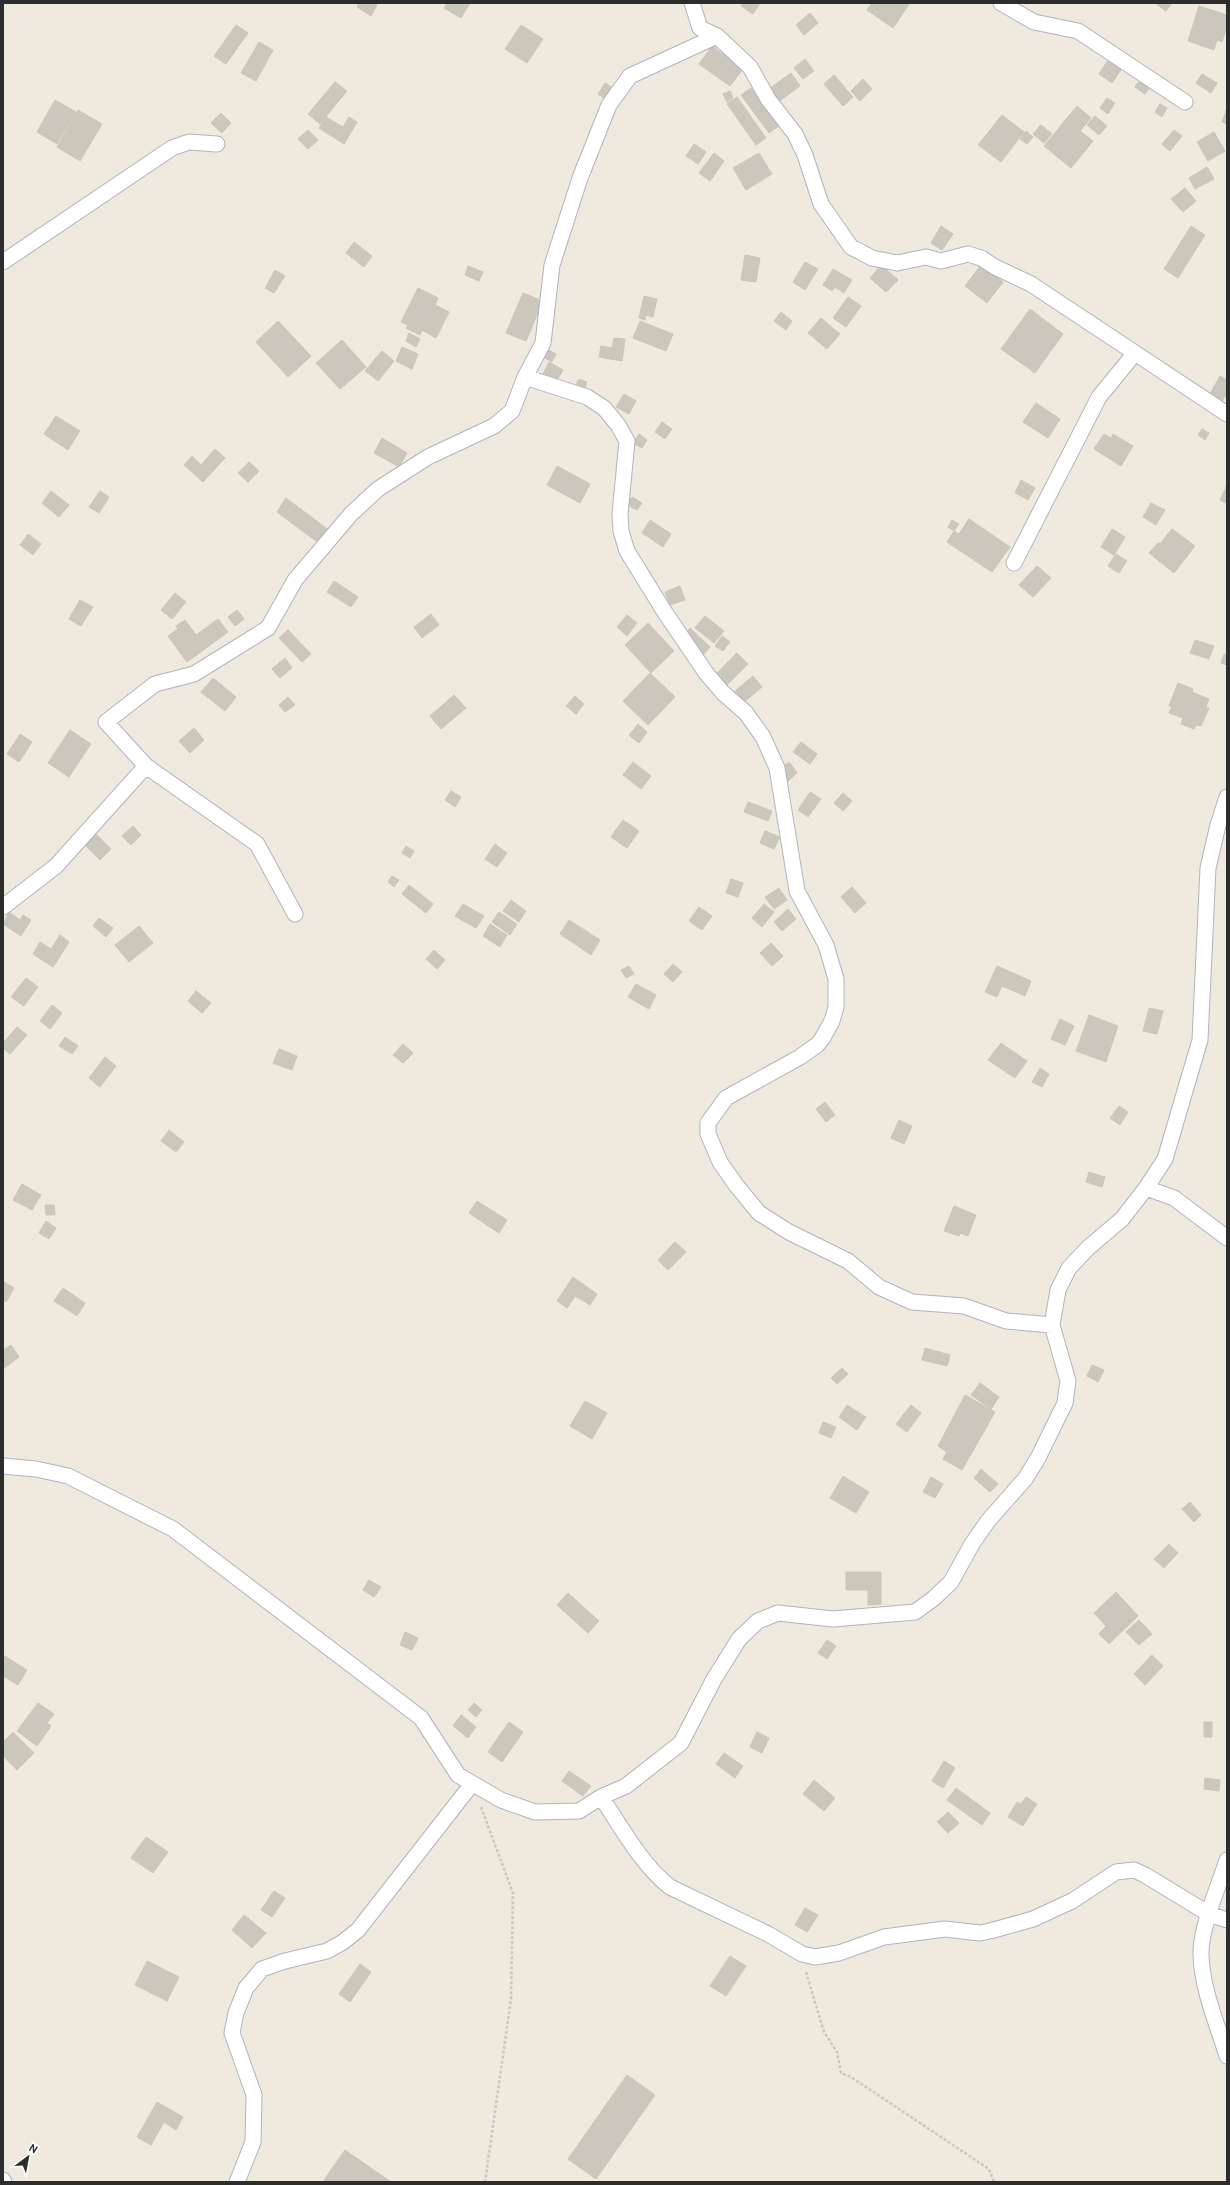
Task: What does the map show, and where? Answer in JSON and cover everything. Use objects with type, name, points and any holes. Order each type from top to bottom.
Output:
[{"type":"street","points":[[692,3],[700,28],[717,36],[750,67],[768,99],[795,134],[805,155],[821,204],[852,247],[872,258],[897,263],[926,257],[940,261],[968,254],[981,258],[995,267],[1031,284],[1227,414]]},
{"type":"street","points":[[1001,3],[1034,22],[1078,30],[1185,102]]},
{"type":"street","points":[[295,914],[257,844],[146,766],[106,722],[155,684],[194,674],[268,628],[295,580],[378,488],[428,457],[494,426],[512,411],[525,377],[543,343],[552,265],[580,178],[609,105],[630,76],[717,36]]},
{"type":"street","points":[[3,262],[172,148],[189,142],[217,144]]},
{"type":"street","points":[[1014,563],[1099,397],[1135,353]]},
{"type":"street","points":[[525,377],[587,397],[604,408],[618,425],[627,441],[620,514],[621,531],[627,551],[664,611],[706,673],[723,693],[746,713],[763,737],[776,768],[797,891],[826,945],[836,980],[836,1007],[832,1021],[817,1045],[726,1098],[718,1107],[708,1123],[708,1134],[720,1162],[736,1185],[759,1213],[789,1232],[848,1261],[879,1287],[912,1302],[964,1306],[1006,1321],[1052,1325]]},
{"type":"street","points":[[3,907],[56,866],[146,766]]},
{"type":"street","points":[[3,1466],[36,1469],[68,1476],[173,1529],[421,1718],[458,1775],[501,1800],[535,1812],[579,1811],[626,1786],[681,1743],[714,1679],[739,1639],[758,1621],[778,1613],[834,1619],[915,1612],[933,1599],[951,1582],[976,1538],[1025,1479],[1065,1403],[1068,1381],[1052,1325],[1058,1290],[1069,1268],[1088,1248],[1122,1219],[1146,1188],[1165,1159],[1200,1040],[1208,868],[1218,825],[1227,797]]},
{"type":"street","points":[[1146,1188],[1174,1198],[1227,1238]]},
{"type":"street","points":[[237,2182],[253,2142],[254,2095],[232,2033],[236,2013],[246,1988],[262,1969],[285,1961],[327,1950],[343,1942],[358,1930],[472,1784]]},
{"type":"street","points":[[601,1798],[644,1861],[660,1879],[670,1887],[768,1934],[809,1957],[825,1956],[884,1938],[934,1930],[945,1929],[980,1933],[990,1931],[1033,1919],[1072,1901],[1108,1876],[1125,1869],[1134,1870],[1145,1875],[1209,1914],[1227,1920]]},
{"type":"street","points":[[1227,1860],[1209,1914],[1201,1954],[1208,1996],[1227,2056]]},
{"type":"path","points":[[472,1784],[513,1893],[511,1999],[485,2182]]},
{"type":"path","points":[[802,1954],[824,2032],[837,2052],[841,2073],[850,2077],[989,2169],[994,2182]]},
{"type":"building","points":[[359,3],[373,3],[377,5],[371,16],[357,7]]},
{"type":"building","points":[[447,3],[470,3],[461,18],[444,8]]},
{"type":"building","points":[[743,3],[760,3],[753,14],[741,6]]},
{"type":"building","points":[[872,3],[910,3],[893,28],[867,10]]},
{"type":"building","points":[[1155,3],[1172,3],[1166,11]]},
{"type":"building","points":[[1199,6],[1227,15],[1227,26],[1222,42],[1217,40],[1214,50],[1188,41]]},
{"type":"building","points":[[810,13],[818,23],[804,35],[796,25]]},
{"type":"building","points":[[236,25],[248,33],[226,64],[214,56]]},
{"type":"building","points":[[521,25],[543,39],[527,63],[505,49]]},
{"type":"building","points":[[259,42],[273,50],[256,81],[241,73]]},
{"type":"building","points":[[712,46],[743,69],[730,86],[699,64]]},
{"type":"building","points":[[1112,54],[1125,64],[1112,83],[1099,74]]},
{"type":"building","points":[[805,59],[814,71],[803,79],[794,68]]},
{"type":"building","points":[[791,73],[800,86],[778,102],[769,89]]},
{"type":"building","points":[[1202,74],[1217,83],[1211,93],[1196,83]]},
{"type":"building","points":[[834,75],[853,97],[843,106],[824,84]]},
{"type":"building","points":[[1142,77],[1152,85],[1145,94],[1135,87]]},
{"type":"building","points":[[863,79],[872,89],[860,101],[851,91]]},
{"type":"building","points":[[335,82],[347,91],[320,124],[308,114]]},
{"type":"building","points":[[605,83],[616,90],[609,101],[598,94]]},
{"type":"building","points":[[751,88],[779,126],[769,133],[741,95]]},
{"type":"building","points":[[730,91],[733,98],[727,102],[723,94]]},
{"type":"building","points":[[737,97],[766,138],[756,145],[727,104]]},
{"type":"building","points":[[1107,98],[1115,103],[1108,114],[1100,108]]},
{"type":"building","points":[[55,100],[76,112],[57,144],[37,132]]},
{"type":"building","points":[[1160,104],[1167,108],[1162,117],[1155,112]]},
{"type":"building","points":[[1077,106],[1091,118],[1080,131],[1093,141],[1071,168],[1044,146]]},
{"type":"building","points":[[1227,108],[1227,124],[1222,122]]},
{"type":"building","points":[[78,110],[102,124],[80,161],[57,147]]},
{"type":"building","points":[[221,113],[231,123],[222,133],[211,123]]},
{"type":"building","points":[[1002,115],[1024,132],[1001,162],[978,145]]},
{"type":"building","points":[[1095,116],[1107,126],[1099,135],[1087,125]]},
{"type":"building","points":[[326,117],[343,127],[349,117],[357,122],[344,144],[319,128]]},
{"type":"building","points":[[1041,125],[1052,134],[1044,143],[1033,134]]},
{"type":"building","points":[[308,130],[318,140],[308,149],[298,139]]},
{"type":"building","points":[[1174,130],[1182,136],[1170,151],[1162,144]]},
{"type":"building","points":[[1026,131],[1033,137],[1027,144],[1020,139]]},
{"type":"building","points":[[1214,132],[1225,151],[1208,161],[1197,142]]},
{"type":"building","points":[[694,144],[706,152],[698,164],[686,156]]},
{"type":"building","points":[[714,153],[724,161],[710,181],[699,173]]},
{"type":"building","points":[[759,153],[772,174],[746,190],[733,168]]},
{"type":"building","points":[[1207,167],[1214,179],[1195,189],[1189,178]]},
{"type":"building","points":[[1185,188],[1196,201],[1183,212],[1171,199]]},
{"type":"building","points":[[941,226],[953,234],[942,250],[931,243]]},
{"type":"building","points":[[1191,226],[1205,235],[1178,278],[1164,269]]},
{"type":"building","points":[[354,242],[372,256],[364,267],[346,253]]},
{"type":"building","points":[[745,255],[760,258],[756,282],[741,280]]},
{"type":"building","points":[[805,262],[818,269],[805,290],[793,282]]},
{"type":"building","points":[[881,265],[898,280],[886,292],[870,278]]},
{"type":"building","points":[[981,265],[1003,282],[987,303],[965,286]]},
{"type":"building","points":[[468,266],[483,272],[479,281],[465,275]]},
{"type":"building","points":[[833,269],[852,280],[844,293],[835,287],[832,291],[823,285]]},
{"type":"building","points":[[275,270],[285,276],[274,293],[265,288]]},
{"type":"building","points":[[418,288],[438,298],[435,305],[449,312],[436,338],[422,330],[420,335],[406,328],[408,325],[401,322]]},
{"type":"building","points":[[523,293],[543,301],[526,341],[506,333]]},
{"type":"building","points":[[644,296],[657,299],[653,317],[646,315],[645,320],[639,318]]},
{"type":"building","points":[[848,297],[861,306],[846,327],[833,318]]},
{"type":"building","points":[[1030,309],[1063,334],[1035,373],[1001,349]]},
{"type":"building","points":[[781,312],[792,321],[786,330],[774,321]]},
{"type":"building","points":[[821,318],[840,334],[827,349],[808,333]]},
{"type":"building","points":[[278,321],[311,356],[288,377],[256,342]]},
{"type":"building","points":[[640,321],[673,334],[666,351],[633,338]]},
{"type":"building","points":[[409,333],[420,339],[416,347],[406,341]]},
{"type":"building","points":[[614,338],[625,339],[622,361],[599,357],[601,346],[612,348]]},
{"type":"building","points":[[342,340],[366,367],[340,389],[316,363]]},
{"type":"building","points":[[402,347],[418,354],[412,369],[396,361]]},
{"type":"building","points":[[547,349],[556,354],[552,362],[543,357]]},
{"type":"building","points":[[382,351],[394,361],[378,381],[365,371]]},
{"type":"building","points":[[549,362],[563,370],[556,382],[543,374]]},
{"type":"building","points":[[1220,376],[1227,380],[1227,393],[1221,403],[1209,396]]},
{"type":"building","points":[[579,379],[587,382],[584,391],[575,387]]},
{"type":"building","points":[[624,394],[636,401],[629,414],[616,407]]},
{"type":"building","points":[[1036,403],[1060,419],[1048,438],[1023,422]]},
{"type":"building","points":[[56,416],[80,431],[68,450],[44,434]]},
{"type":"building","points":[[662,422],[672,429],[665,439],[655,432]]},
{"type":"building","points":[[1202,429],[1209,433],[1205,440],[1198,435]]},
{"type":"building","points":[[639,434],[647,440],[642,448],[633,443]]},
{"type":"building","points":[[1104,434],[1111,438],[1113,434],[1133,446],[1121,466],[1094,449]]},
{"type":"building","points":[[382,438],[407,453],[399,467],[374,453]]},
{"type":"building","points":[[215,449],[225,458],[203,482],[184,465],[192,456],[201,465]]},
{"type":"building","points":[[249,462],[259,471],[248,482],[238,473]]},
{"type":"building","points":[[557,466],[590,484],[580,503],[547,485]]},
{"type":"building","points":[[1021,480],[1035,488],[1028,500],[1015,493]]},
{"type":"building","points":[[1227,485],[1227,504],[1220,500]]},
{"type":"building","points":[[51,491],[69,505],[59,517],[42,503]]},
{"type":"building","points":[[100,491],[109,497],[99,513],[89,507]]},
{"type":"building","points":[[632,497],[642,503],[637,510],[627,505]]},
{"type":"building","points":[[286,498],[330,531],[320,544],[277,512]]},
{"type":"building","points":[[1151,503],[1165,510],[1156,525],[1143,517]]},
{"type":"building","points":[[969,519],[1010,547],[992,572],[947,542],[954,531],[959,534]]},
{"type":"building","points":[[650,520],[671,534],[663,547],[642,533]]},
{"type":"building","points":[[952,520],[959,524],[954,531],[948,527]]},
{"type":"building","points":[[1112,529],[1125,537],[1114,555],[1101,547]]},
{"type":"building","points":[[1172,529],[1195,546],[1174,573],[1149,553],[1158,543],[1160,544]]},
{"type":"building","points":[[28,534],[41,544],[33,555],[20,545]]},
{"type":"building","points":[[1116,554],[1127,561],[1119,573],[1108,566]]},
{"type":"building","points":[[1037,566],[1051,578],[1033,597],[1019,585]]},
{"type":"building","points":[[334,581],[358,597],[351,607],[327,592]]},
{"type":"building","points":[[680,586],[685,600],[670,605],[665,592]]},
{"type":"building","points":[[175,593],[186,602],[172,619],[161,610]]},
{"type":"building","points":[[80,600],[93,607],[81,626],[69,619]]},
{"type":"building","points":[[237,610],[244,619],[235,626],[228,617]]},
{"type":"building","points":[[431,614],[439,625],[422,638],[414,627]]},
{"type":"building","points":[[627,615],[637,623],[627,636],[617,627]]},
{"type":"building","points":[[705,616],[724,631],[714,643],[695,628]]},
{"type":"building","points":[[218,619],[228,632],[187,662],[168,636],[178,629],[176,626],[185,620],[196,635]]},
{"type":"building","points":[[648,623],[674,651],[651,673],[625,645]]},
{"type":"building","points":[[690,628],[710,647],[703,655],[683,636]]},
{"type":"building","points":[[288,630],[311,654],[302,662],[279,638]]},
{"type":"building","points":[[722,636],[730,642],[723,651],[715,646]]},
{"type":"building","points":[[1195,640],[1214,646],[1209,659],[1190,653]]},
{"type":"building","points":[[737,653],[748,664],[727,685],[716,674]]},
{"type":"building","points":[[1224,654],[1227,655],[1227,665],[1221,663]]},
{"type":"building","points":[[285,658],[292,668],[280,678],[272,669]]},
{"type":"building","points":[[650,673],[675,697],[648,725],[623,701]]},
{"type":"building","points":[[753,676],[762,687],[744,702],[735,691]]},
{"type":"building","points":[[213,678],[236,697],[225,711],[201,692]]},
{"type":"building","points":[[1178,683],[1193,689],[1192,692],[1209,699],[1206,707],[1209,708],[1201,726],[1196,725],[1194,729],[1181,724],[1183,718],[1169,713],[1172,707],[1169,706]]},
{"type":"building","points":[[454,695],[466,708],[441,729],[430,716]]},
{"type":"building","points":[[575,696],[584,704],[576,714],[566,706]]},
{"type":"building","points":[[288,697],[295,705],[285,712],[279,705]]},
{"type":"building","points":[[638,724],[647,732],[639,743],[629,735]]},
{"type":"building","points":[[194,728],[204,740],[190,753],[179,741]]},
{"type":"building","points":[[70,730],[91,744],[69,777],[48,763]]},
{"type":"building","points":[[20,734],[32,742],[19,762],[7,754]]},
{"type":"building","points":[[801,742],[817,754],[810,764],[793,752]]},
{"type":"building","points":[[633,762],[651,776],[641,789],[623,775]]},
{"type":"building","points":[[789,762],[797,773],[787,782],[778,771]]},
{"type":"building","points":[[451,791],[461,797],[455,807],[445,800]]},
{"type":"building","points":[[810,792],[821,799],[808,817],[798,810]]},
{"type":"building","points":[[843,793],[852,801],[843,811],[834,803]]},
{"type":"building","points":[[748,802],[772,811],[768,821],[744,812]]},
{"type":"building","points":[[623,820],[639,831],[627,848],[611,837]]},
{"type":"building","points":[[133,826],[141,835],[131,845],[122,836]]},
{"type":"building","points":[[92,830],[111,849],[100,860],[81,841]]},
{"type":"building","points":[[765,831],[780,837],[774,849],[760,843]]},
{"type":"building","points":[[495,844],[507,853],[497,867],[485,859]]},
{"type":"building","points":[[406,846],[414,851],[410,858],[402,853]]},
{"type":"building","points":[[392,876],[399,880],[394,887],[388,882]]},
{"type":"building","points":[[731,879],[743,883],[738,897],[726,893]]},
{"type":"building","points":[[409,885],[433,904],[426,913],[402,894]]},
{"type":"building","points":[[852,887],[866,903],[855,913],[841,897]]},
{"type":"building","points":[[779,888],[787,900],[774,909],[765,897]]},
{"type":"building","points":[[511,900],[526,911],[519,922],[503,911]]},
{"type":"building","points":[[463,904],[484,916],[476,928],[455,916]]},
{"type":"building","points":[[764,904],[774,912],[762,927],[752,918]]},
{"type":"building","points":[[699,907],[712,916],[702,930],[689,921]]},
{"type":"building","points":[[788,909],[796,919],[782,931],[774,922]]},
{"type":"building","points":[[9,912],[20,920],[23,915],[31,920],[21,936],[3,924]]},
{"type":"building","points":[[499,912],[517,924],[510,935],[492,922]]},
{"type":"building","points":[[99,918],[113,928],[106,937],[93,926]]},
{"type":"building","points":[[569,920],[600,940],[591,955],[560,934]]},
{"type":"building","points":[[490,924],[507,935],[500,947],[483,936]]},
{"type":"building","points":[[139,926],[153,943],[129,962],[115,945]]},
{"type":"building","points":[[60,935],[69,942],[53,967],[33,954],[40,942],[51,949]]},
{"type":"building","points":[[771,943],[783,956],[772,966],[760,953]]},
{"type":"building","points":[[434,950],[445,960],[437,969],[426,959]]},
{"type":"building","points":[[673,964],[682,972],[673,982],[664,974]]},
{"type":"building","points":[[629,966],[634,974],[626,978],[621,970]]},
{"type":"building","points":[[997,966],[1031,981],[1025,996],[1002,986],[997,997],[985,992]]},
{"type":"building","points":[[26,978],[38,987],[24,1006],[11,997]]},
{"type":"building","points":[[636,984],[656,995],[649,1009],[628,997]]},
{"type":"building","points":[[196,991],[211,1003],[202,1013],[188,1001]]},
{"type":"building","points":[[52,1005],[62,1013],[50,1029],[40,1021]]},
{"type":"building","points":[[1149,1008],[1163,1011],[1157,1034],[1143,1031]]},
{"type":"building","points":[[1089,1015],[1118,1026],[1106,1062],[1076,1051]]},
{"type":"building","points":[[1060,1019],[1074,1026],[1065,1045],[1051,1039]]},
{"type":"building","points":[[17,1027],[27,1035],[10,1054],[3,1048],[3,1043]]},
{"type":"building","points":[[65,1037],[78,1046],[72,1054],[59,1046]]},
{"type":"building","points":[[1001,1043],[1027,1061],[1015,1078],[988,1060]]},
{"type":"building","points":[[403,1044],[413,1053],[403,1063],[393,1055]]},
{"type":"building","points":[[279,1049],[297,1056],[292,1070],[273,1063]]},
{"type":"building","points":[[105,1057],[116,1066],[100,1087],[89,1078]]},
{"type":"building","points":[[1040,1068],[1049,1074],[1042,1087],[1032,1082]]},
{"type":"building","points":[[825,1102],[835,1115],[826,1122],[816,1109]]},
{"type":"building","points":[[1119,1106],[1128,1112],[1120,1125],[1110,1118]]},
{"type":"building","points":[[899,1120],[912,1126],[904,1144],[891,1138]]},
{"type":"building","points":[[169,1130],[184,1142],[176,1152],[161,1141]]},
{"type":"building","points":[[1089,1172],[1105,1177],[1102,1187],[1086,1182]]},
{"type":"building","points":[[22,1184],[41,1195],[32,1210],[13,1200]]},
{"type":"building","points":[[477,1201],[507,1220],[499,1233],[469,1213]]},
{"type":"building","points":[[45,1205],[54,1205],[55,1215],[46,1215]]},
{"type":"building","points":[[954,1206],[976,1215],[968,1236],[960,1233],[959,1236],[944,1231]]},
{"type":"building","points":[[46,1221],[56,1228],[49,1239],[39,1233]]},
{"type":"building","points":[[675,1242],[686,1252],[668,1270],[658,1260]]},
{"type":"building","points":[[573,1277],[597,1294],[590,1305],[575,1296],[567,1308],[557,1301]]},
{"type":"building","points":[[4,1282],[14,1288],[6,1302],[3,1300]]},
{"type":"building","points":[[63,1288],[85,1303],[77,1316],[54,1301]]},
{"type":"building","points":[[11,1345],[19,1357],[3,1369],[3,1350]]},
{"type":"building","points":[[925,1348],[950,1355],[947,1366],[922,1360]]},
{"type":"building","points":[[1092,1365],[1104,1370],[1098,1382],[1087,1376]]},
{"type":"building","points":[[842,1368],[848,1374],[837,1384],[831,1378]]},
{"type":"building","points":[[980,1383],[999,1397],[991,1409],[971,1395]]},
{"type":"building","points":[[965,1395],[995,1412],[962,1470],[943,1459],[947,1452],[938,1446]]},
{"type":"building","points":[[585,1401],[607,1413],[592,1439],[570,1426]]},
{"type":"building","points":[[847,1405],[866,1417],[857,1430],[839,1417]]},
{"type":"building","points":[[911,1405],[921,1413],[907,1432],[896,1424]]},
{"type":"building","points":[[823,1422],[836,1427],[831,1438],[819,1433]]},
{"type":"building","points":[[981,1469],[998,1484],[990,1492],[974,1478]]},
{"type":"building","points":[[843,1476],[869,1492],[856,1513],[830,1498]]},
{"type":"building","points":[[931,1477],[943,1484],[935,1498],[923,1492]]},
{"type":"building","points":[[1190,1502],[1201,1515],[1194,1522],[1182,1509]]},
{"type":"building","points":[[1169,1544],[1178,1553],[1164,1568],[1154,1559]]},
{"type":"building","points":[[846,1572],[881,1572],[881,1604],[868,1605],[868,1590],[846,1590]]},
{"type":"building","points":[[369,1580],[381,1587],[374,1597],[363,1590]]},
{"type":"building","points":[[1116,1592],[1138,1616],[1109,1644],[1099,1634],[1106,1626],[1094,1613]]},
{"type":"building","points":[[568,1593],[599,1621],[588,1633],[557,1605]]},
{"type":"building","points":[[1139,1620],[1152,1634],[1139,1645],[1126,1632]]},
{"type":"building","points":[[405,1632],[418,1638],[412,1650],[400,1645]]},
{"type":"building","points":[[827,1640],[836,1646],[827,1659],[818,1653]]},
{"type":"building","points":[[3,1655],[27,1670],[18,1685],[3,1676]]},
{"type":"building","points":[[1152,1655],[1163,1666],[1145,1685],[1134,1674]]},
{"type":"building","points":[[38,1703],[54,1714],[47,1723],[51,1726],[37,1746],[17,1731]]},
{"type":"building","points":[[474,1703],[482,1710],[476,1717],[468,1710]]},
{"type":"building","points":[[461,1715],[476,1727],[468,1738],[453,1726]]},
{"type":"building","points":[[509,1722],[523,1732],[502,1762],[488,1752]]},
{"type":"building","points":[[1204,1722],[1212,1722],[1212,1737],[1204,1737]]},
{"type":"building","points":[[13,1732],[34,1753],[17,1770],[3,1756],[3,1742]]},
{"type":"building","points":[[757,1732],[769,1738],[762,1753],[750,1747]]},
{"type":"building","points":[[724,1753],[743,1766],[735,1778],[716,1764]]},
{"type":"building","points":[[944,1761],[955,1768],[943,1788],[932,1781]]},
{"type":"building","points":[[569,1771],[591,1786],[583,1796],[562,1781]]},
{"type":"building","points":[[1205,1778],[1220,1780],[1219,1791],[1204,1789]]},
{"type":"building","points":[[814,1780],[835,1798],[824,1811],[803,1794]]},
{"type":"building","points":[[956,1788],[990,1813],[982,1825],[947,1800]]},
{"type":"building","points":[[1026,1797],[1037,1804],[1023,1826],[1008,1817],[1017,1802],[1021,1804]]},
{"type":"building","points":[[948,1812],[959,1823],[948,1833],[937,1822]]},
{"type":"building","points":[[146,1837],[168,1852],[153,1873],[131,1858]]},
{"type":"building","points":[[274,1891],[285,1898],[272,1917],[261,1910]]},
{"type":"building","points":[[805,1908],[818,1915],[807,1932],[795,1925]]},
{"type":"building","points":[[244,1915],[266,1933],[252,1948],[232,1930]]},
{"type":"building","points":[[730,1956],[746,1966],[726,1996],[710,1986]]},
{"type":"building","points":[[147,1961],[179,1977],[167,2001],[135,1985]]},
{"type":"building","points":[[360,1964],[371,1972],[350,2002],[339,1994]]},
{"type":"building","points":[[627,2075],[655,2095],[596,2179],[568,2159]]},
{"type":"building","points":[[157,2102],[183,2117],[176,2130],[164,2122],[151,2145],[137,2137]]},
{"type":"building","points":[[345,2150],[391,2182],[327,2182],[324,2180]]}]
